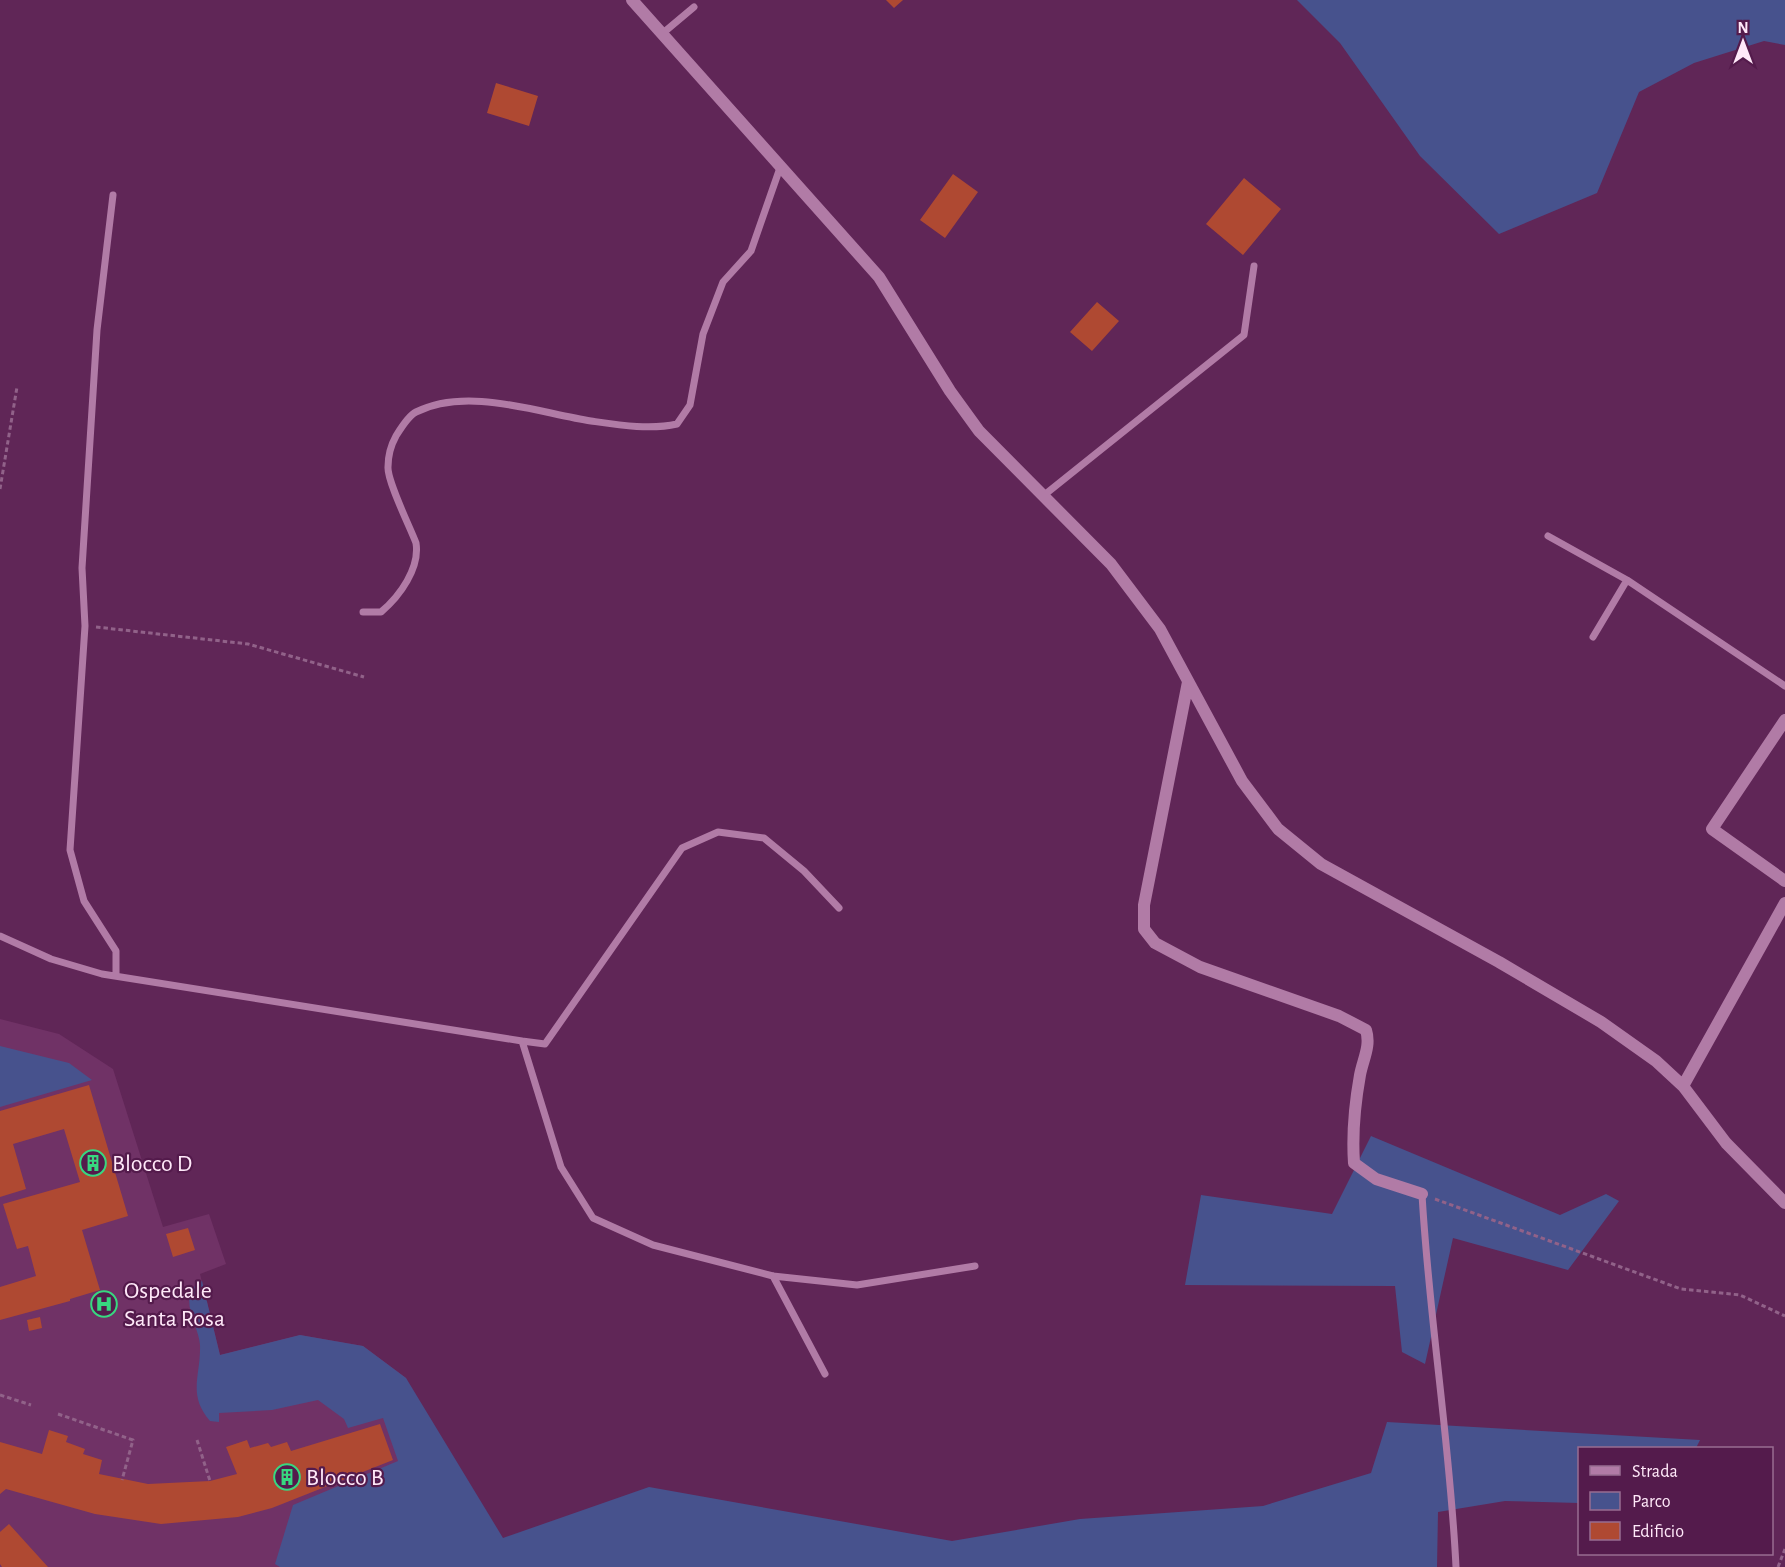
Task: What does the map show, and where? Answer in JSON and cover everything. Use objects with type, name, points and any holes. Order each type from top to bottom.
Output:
[{"type":"street","points":[[632,0],[879,277],[978,431],[1110,564],[1160,629],[1242,781],[1278,830],[1321,864],[1499,962],[1601,1022],[1656,1061],[1683,1086],[1726,1143],[1785,1203]]},
{"type":"street","points":[[1188,682],[1144,905],[1144,929],[1155,943],[1200,967],[1339,1016],[1366,1030],[1369,1041],[1359,1086],[1353,1140],[1354,1163],[1376,1179],[1422,1194]]},
{"type":"street","points":[[1785,720],[1712,829],[1785,881]]},
{"type":"street","points":[[1683,1086],[1785,903]]},
{"type":"lane","points":[[663,33],[694,7]]},
{"type":"lane","points":[[363,612],[381,612],[396,599],[418,556],[416,543],[387,469],[391,446],[401,427],[414,413],[434,405],[468,401],[501,404],[591,421],[661,428],[677,424],[690,405],[703,334],[723,282],[751,251],[781,165]]},
{"type":"lane","points":[[113,195],[97,330],[82,568],[85,626],[70,850],[84,901],[116,951],[116,976]]},
{"type":"lane","points":[[1042,496],[1244,335],[1254,266]]},
{"type":"lane","points":[[1548,536],[1627,580],[1785,686]]},
{"type":"lane","points":[[1593,636],[1627,580]]},
{"type":"lane","points":[[0,936],[51,959],[116,976],[545,1044],[682,848],[718,832],[764,837],[804,871],[839,908]]},
{"type":"lane","points":[[522,1041],[561,1167],[593,1218],[653,1245],[773,1276],[857,1285],[975,1266]]},
{"type":"lane","points":[[1422,1194],[1428,1280],[1452,1482],[1456,1567]]},
{"type":"lane","points":[[773,1276],[825,1374]]},
{"type":"path","points":[[0,489],[17,387]]},
{"type":"path","points":[[85,626],[248,644],[364,677]]},
{"type":"path","points":[[1422,1194],[1681,1289],[1740,1296],[1785,1316]]},
{"type":"path","points":[[0,1395],[31,1405]]},
{"type":"path","points":[[58,1414],[133,1440],[122,1480]]},
{"type":"path","points":[[197,1440],[210,1481]]},
{"type":"path","points":[[1778,1567],[1785,1548]]},
{"type":"shaded area","name":"Ospedale Santa Rosa","points":[[0,1019],[59,1034],[113,1069],[163,1227],[209,1214],[226,1264],[200,1274],[220,1355],[300,1335],[363,1346],[406,1378],[491,1567],[0,1567]]},
{"type":"green space","points":[[1297,0],[1785,0],[1785,45],[1764,41],[1694,63],[1639,92],[1597,193],[1499,234],[1420,156],[1340,43]]},
{"type":"green space","points":[[0,1046],[69,1063],[92,1080],[0,1107]]},
{"type":"green space","points":[[1371,1136],[1560,1215],[1606,1194],[1619,1201],[1568,1270],[1453,1238],[1425,1364],[1402,1352],[1395,1286],[1185,1285],[1201,1195],[1332,1214]]},
{"type":"green space","points":[[202,1281],[220,1355],[300,1335],[363,1346],[406,1378],[503,1538],[649,1487],[952,1541],[1080,1519],[1263,1506],[1371,1473],[1387,1422],[1700,1440],[1696,1447],[1578,1447],[1578,1503],[1505,1501],[1438,1512],[1437,1567],[280,1567],[275,1564],[293,1505],[398,1461],[383,1418],[348,1428],[344,1419],[318,1400],[272,1410],[219,1413],[219,1422],[210,1421],[203,1411],[197,1393],[200,1345],[189,1302],[194,1287]]},
{"type":"building","points":[[886,0],[903,0],[894,8]]},
{"type":"building","points":[[496,83],[538,96],[529,126],[487,113]]},
{"type":"building","points":[[953,174],[978,192],[945,238],[920,220]]},
{"type":"building","points":[[1244,178],[1281,209],[1243,255],[1206,224]]},
{"type":"building","points":[[1097,302],[1119,321],[1092,351],[1070,332]]},
{"type":"building","name":"Blocco D","points":[[89,1085],[128,1216],[82,1230],[100,1290],[70,1299],[70,1301],[0,1320],[0,1287],[36,1276],[28,1246],[17,1249],[3,1204],[80,1182],[64,1129],[13,1144],[26,1189],[0,1197],[0,1111]]},
{"type":"building","points":[[188,1228],[195,1250],[173,1257],[166,1234]]},
{"type":"building","points":[[40,1317],[42,1328],[29,1331],[27,1320]]},
{"type":"building","name":"Blocco B","points":[[380,1424],[393,1460],[272,1508],[238,1517],[161,1524],[95,1514],[6,1489],[0,1494],[0,1442],[42,1454],[49,1430],[68,1436],[66,1442],[85,1449],[83,1454],[102,1460],[99,1474],[148,1484],[210,1481],[237,1474],[226,1447],[247,1440],[250,1448],[268,1443],[271,1447],[287,1442],[291,1451]]},
{"type":"building","points":[[9,1524],[48,1567],[2,1567],[0,1564],[0,1532]]},
{"type":"place","name":"Blocco D","points":[[93,1163]]},
{"type":"place","name":"Ospedale Santa Rosa","points":[[104,1304]]},
{"type":"place","name":"Blocco B","points":[[287,1477]]}]
